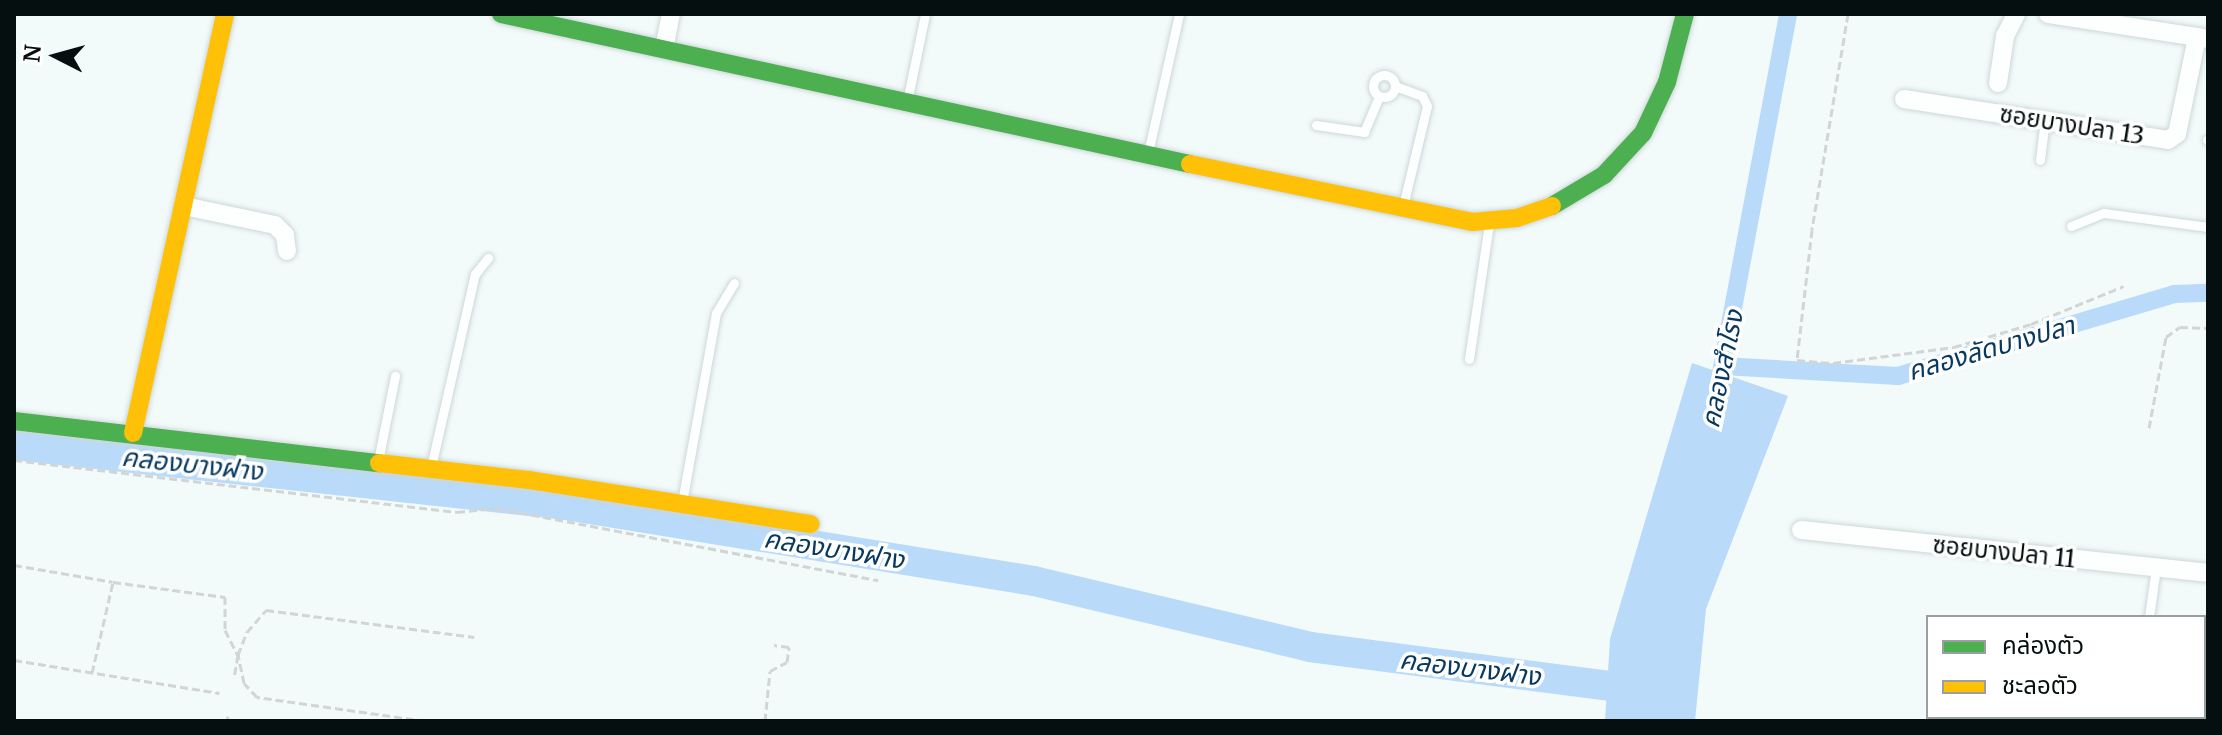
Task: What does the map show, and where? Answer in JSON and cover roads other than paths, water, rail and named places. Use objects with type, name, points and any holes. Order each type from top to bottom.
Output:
[{"type":"street","points":[[133,433],[225,14]]},
{"type":"street","points":[[501,14],[906,105],[1148,153],[1402,210],[1489,222],[1567,201],[1604,175],[1643,133],[1667,82],[1685,14]]},
{"type":"street","points":[[664,49],[671,14]]},
{"type":"street","points":[[1998,83],[2005,36],[2016,14]]},
{"type":"street","points":[[2048,14],[2203,38]]},
{"type":"street","name":"ซอยบางปลา 13","points":[[1904,99],[2173,138],[2203,38]]},
{"type":"street","points":[[184,206],[275,225],[285,235],[287,251]]},
{"type":"street","points":[[14,421],[133,433],[682,502],[811,524]]},
{"type":"street","name":"ซอยบางปลา 11","points":[[1801,530],[2208,573]]},
{"type":"lane","points":[[906,105],[925,14]]},
{"type":"lane","points":[[1148,153],[1179,14]]},
{"type":"lane","points":[[1379,96],[1373,88],[1376,78],[1387,75],[1395,86],[1415,91],[1427,106],[1402,210]]},
{"type":"lane","points":[[1379,96],[1391,95],[1395,86]]},
{"type":"lane","points":[[1316,125],[1364,132],[1379,96]]},
{"type":"lane","points":[[2040,160],[2045,121]]},
{"type":"lane","points":[[2071,226],[2104,213],[2208,227]]},
{"type":"lane","points":[[1469,359],[1489,222]]},
{"type":"lane","points":[[430,470],[475,274],[488,258]]},
{"type":"lane","points":[[682,502],[716,313],[734,283]]},
{"type":"lane","points":[[377,465],[395,376]]},
{"type":"lane","points":[[2149,615],[2156,568]]},
{"type":"water","points":[[1692,363],[1788,396],[1706,609],[1695,721],[1605,721],[1610,639]]},
{"type":"waterway","name":"คลองสำโรง","points":[[1717,394],[1788,14]]},
{"type":"waterway","name":"คลองลัดบางปลา","points":[[1723,366],[1898,376],[2174,294],[2208,293]]},
{"type":"waterway","name":"คลองบางฝาง","points":[[14,445],[565,505],[1034,581],[1310,647],[1648,691]]}]
